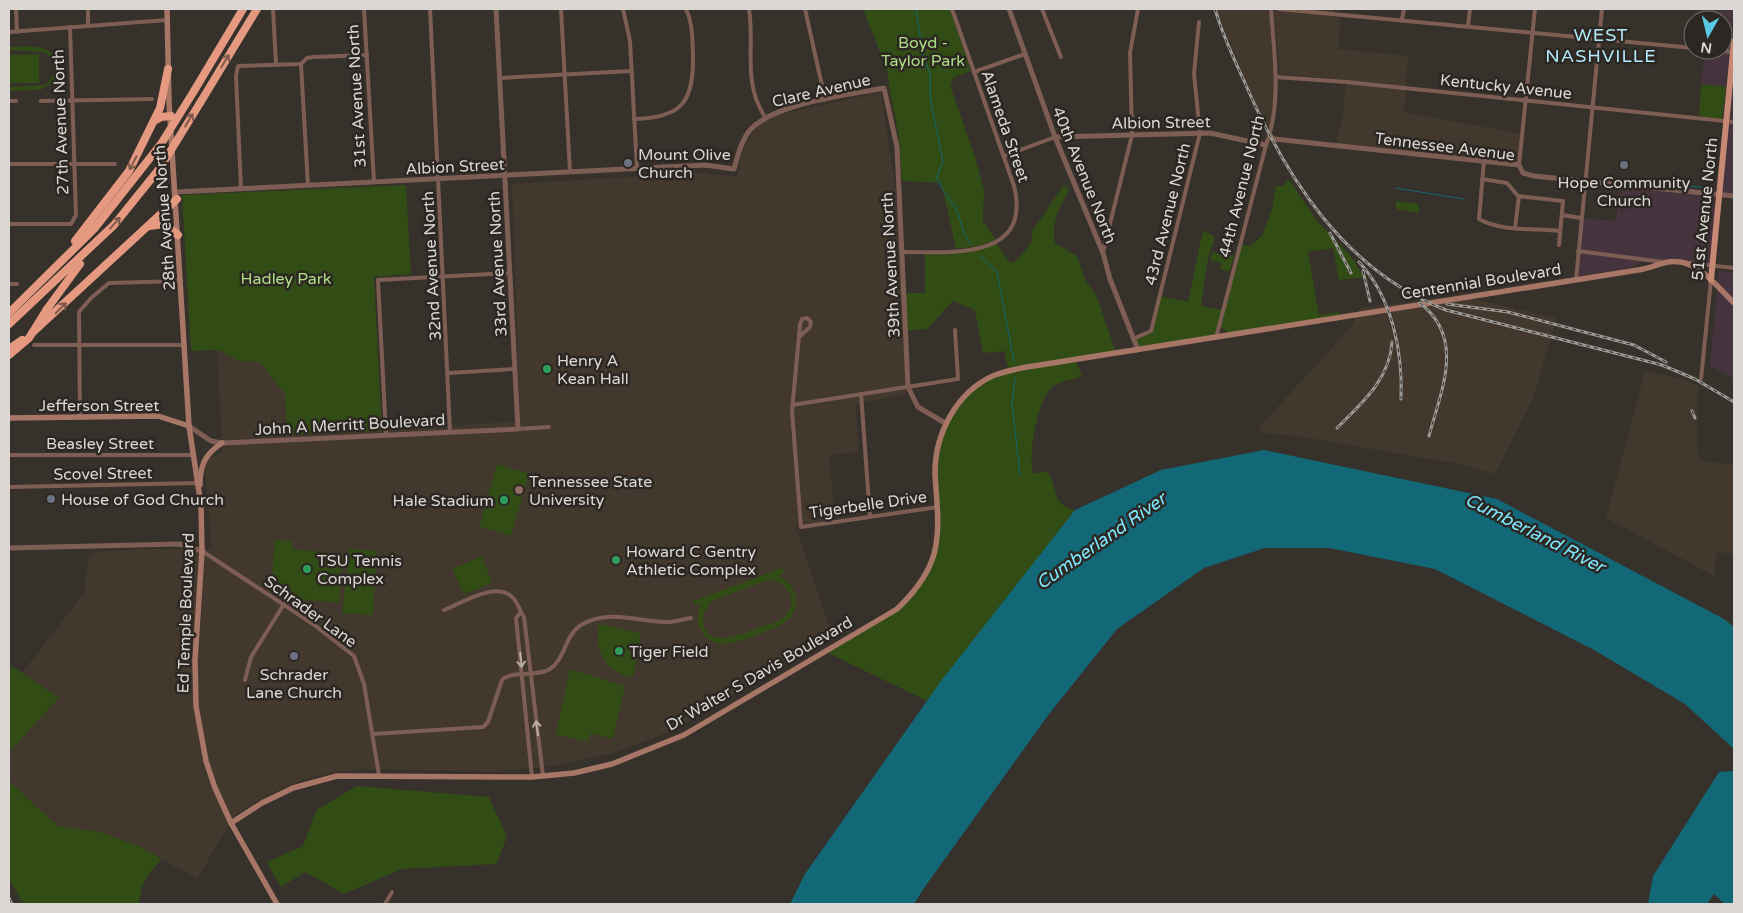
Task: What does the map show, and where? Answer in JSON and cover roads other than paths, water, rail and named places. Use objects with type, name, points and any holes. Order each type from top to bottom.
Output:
[{"type":"highway","points":[[9,313],[94,229],[160,144],[243,9]]},
{"type":"highway","points":[[9,355],[29,338],[63,284],[141,194],[160,168],[257,9]]},
{"type":"highway","points":[[59,262],[129,171],[154,122],[162,99],[168,69]]},
{"type":"highway","points":[[154,122],[161,117],[170,116]]},
{"type":"highway","points":[[9,349],[46,322],[146,228],[177,196]]},
{"type":"highway","points":[[146,228],[157,224],[164,224],[178,235]]},
{"type":"highway","points":[[9,324],[103,236]]},
{"type":"main road","name":"28th Avenue North","points":[[167,9],[170,116],[177,196],[189,426]]},
{"type":"main road","name":"51st Avenue North","points":[[1711,280],[1734,41]]},
{"type":"main road","name":"Centennial Boulevard","points":[[1138,350],[1651,268],[1667,262],[1688,263]]},
{"type":"main road","points":[[1688,263],[1711,280],[1734,303]]},
{"type":"main road","name":"Dr Walter S Davis Boulevard","points":[[231,824],[262,803],[294,788],[337,776],[379,775],[494,778],[574,773],[612,764],[684,735],[897,609],[916,591],[936,547],[938,507],[936,458],[945,424],[971,392],[994,376],[1021,368],[1138,350]]},
{"type":"main road","name":"Jefferson Street","points":[[9,418],[158,416],[189,426]]},
{"type":"main road","name":"Ed Temple Boulevard","points":[[189,426],[201,505],[202,551],[194,660],[196,706],[206,761],[215,788],[231,824],[277,904]]},
{"type":"main road","points":[[201,505],[202,463],[212,450],[222,443]]},
{"type":"street","points":[[16,9],[18,32]]},
{"type":"street","points":[[88,9],[88,26]]},
{"type":"street","points":[[273,9],[276,64]]},
{"type":"street","name":"31st Avenue North","points":[[364,9],[374,182]]},
{"type":"street","name":"32nd Avenue North","points":[[430,9],[449,373],[450,432]]},
{"type":"street","name":"33rd Avenue North","points":[[496,9],[518,428]]},
{"type":"street","points":[[568,9],[561,9],[570,172]]},
{"type":"street","points":[[623,9],[630,41],[636,168]]},
{"type":"street","points":[[634,119],[668,115],[681,105],[688,94],[693,80],[692,21],[686,9]]},
{"type":"street","points":[[749,9],[751,83],[754,98],[765,117]]},
{"type":"street","points":[[805,9],[825,100]]},
{"type":"street","name":"Alameda Street","points":[[903,252],[971,251],[988,247],[1003,236],[1013,222],[1016,200],[1004,156],[952,9]]},
{"type":"street","name":"40th Avenue North","points":[[1009,9],[1055,137],[1103,253],[1110,280],[1138,350]]},
{"type":"street","points":[[1042,9],[1061,57]]},
{"type":"street","points":[[1103,253],[1132,135],[1130,53],[1138,9]]},
{"type":"street","name":"44th Avenue North","points":[[1216,338],[1266,145],[1270,136],[1276,93],[1276,77],[1270,9]]},
{"type":"street","points":[[1278,9],[1402,19],[1683,47]]},
{"type":"street","points":[[1402,19],[1404,9]]},
{"type":"street","points":[[1468,26],[1470,9]]},
{"type":"street","points":[[1520,165],[1535,9]]},
{"type":"street","points":[[1576,280],[1602,9]]},
{"type":"street","points":[[9,32],[167,20]]},
{"type":"street","name":"43rd Avenue North","points":[[1133,339],[1151,331],[1200,133],[1194,74],[1199,22]]},
{"type":"street","name":"27th Avenue North","points":[[9,224],[71,224],[76,215],[70,28]]},
{"type":"street","points":[[974,72],[1025,54]]},
{"type":"street","points":[[241,189],[236,72],[238,66],[301,64],[307,58],[314,57],[366,55]]},
{"type":"street","points":[[301,64],[308,186]]},
{"type":"street","points":[[500,78],[631,71]]},
{"type":"street","name":"Kentucky Avenue","points":[[1276,77],[1734,122]]},
{"type":"street","name":"Clare Avenue","points":[[734,169],[744,139],[765,117],[825,100],[884,88]]},
{"type":"street","name":"39th Avenue North","points":[[884,88],[897,147],[908,387],[918,407],[945,424]]},
{"type":"street","points":[[41,101],[152,99]]},
{"type":"street","points":[[9,101],[16,101]]},
{"type":"street","name":"Albion Street","points":[[1055,137],[1200,133],[1222,134],[1266,145]]},
{"type":"street","name":"Tennessee Avenue","points":[[1270,136],[1274,139],[1520,165],[1523,172],[1534,176],[1734,196]]},
{"type":"street","points":[[1004,156],[1055,137]]},
{"type":"street","points":[[1484,161],[1479,219],[1486,223],[1515,228],[1560,231]]},
{"type":"street","points":[[9,164],[115,164]]},
{"type":"street","name":"Albion Street","points":[[177,196],[241,189],[636,168],[705,165],[734,169]]},
{"type":"street","points":[[1482,179],[1507,182],[1519,196],[1563,201],[1559,245]]},
{"type":"street","points":[[1515,228],[1519,196]]},
{"type":"street","points":[[1562,216],[1581,218]]},
{"type":"street","points":[[1578,251],[1667,262]]},
{"type":"street","points":[[1688,263],[1734,268]]},
{"type":"street","points":[[386,435],[378,280],[509,273]]},
{"type":"street","name":"51st Avenue North","points":[[1701,379],[1711,280]]},
{"type":"street","points":[[80,418],[78,346],[80,312],[91,298],[109,283],[182,281]]},
{"type":"street","points":[[9,284],[17,284]]},
{"type":"street","points":[[799,337],[810,326],[811,322],[807,318],[801,321],[799,337],[792,405],[958,379],[955,330]]},
{"type":"street","points":[[34,345],[185,345]]},
{"type":"street","points":[[449,373],[514,369]]},
{"type":"street","points":[[861,394],[870,517]]},
{"type":"street","name":"Tigerbelle Drive","points":[[792,405],[801,527],[938,507]]},
{"type":"street","name":"John A Merritt Boulevard","points":[[189,426],[211,441],[222,443],[518,428]]},
{"type":"street","points":[[518,428],[549,427]]},
{"type":"street","name":"Beasley Street","points":[[9,455],[192,455]]},
{"type":"street","name":"Scovel Street","points":[[9,487],[198,483]]},
{"type":"street","points":[[9,548],[179,544],[202,551]]},
{"type":"street","name":"Schrader Lane","points":[[202,551],[284,604],[340,643],[354,656],[363,677],[379,775]]},
{"type":"street","points":[[444,610],[490,592],[499,591],[512,597],[524,617],[543,776]]},
{"type":"street","points":[[245,680],[251,656],[284,604]]},
{"type":"street","points":[[520,613],[516,618],[532,777]]},
{"type":"street","points":[[373,734],[483,727],[488,722],[501,681],[506,677],[551,668],[572,633],[579,626],[590,621],[620,616],[666,622],[691,618]]},
{"type":"street","points":[[385,904],[392,892]]},
{"type":"water","name":"Cumberland River","points":[[1264,450],[1497,499],[1724,619],[1734,627],[1734,749],[1685,704],[1594,650],[1435,569],[1329,548],[1265,548],[1204,568],[1117,629],[1049,714],[914,904],[790,904],[805,874],[941,681],[1075,510],[1161,470]]},
{"type":"water","points":[[1734,771],[1734,904],[1725,904],[1714,894],[1707,904],[1648,904],[1653,876],[1719,772]]},
{"type":"waterway","points":[[916,9],[923,55],[930,74],[930,97],[943,161],[937,177],[957,211],[964,233],[971,245]]},
{"type":"waterway","points":[[1631,181],[1711,188]]},
{"type":"waterway","points":[[1395,188],[1464,199]]},
{"type":"waterway","points":[[980,256],[997,272],[1014,362]]},
{"type":"waterway","points":[[1015,378],[1012,403],[1020,474]]},
{"type":"railway","points":[[1215,9],[1228,46],[1261,118],[1300,186],[1323,218],[1349,246],[1378,271],[1410,293],[1446,310],[1662,365],[1695,379],[1734,402]]},
{"type":"railway","points":[[1330,233],[1351,273]]},
{"type":"railway","points":[[1359,262],[1380,292],[1393,326],[1400,363],[1401,399]]},
{"type":"railway","points":[[1363,271],[1370,301]]},
{"type":"railway","points":[[1420,303],[1434,317],[1442,332],[1446,349],[1444,383],[1429,436]]},
{"type":"railway","points":[[1447,304],[1508,312],[1634,345],[1666,362]]},
{"type":"railway","points":[[1337,428],[1365,400],[1380,379],[1386,368],[1392,342]]},
{"type":"railway","points":[[1692,411],[1695,418]]},
{"type":"railway","points":[[9,898],[12,904]]},
{"type":"place","name":"Mount Olive Church","points":[[628,163]]},
{"type":"place","name":"Hope Community Church","points":[[1624,165]]},
{"type":"place","name":"Henry A Kean Hall","points":[[547,369]]},
{"type":"place","name":"Tennessee State University","points":[[519,490]]},
{"type":"place","name":"House of God Church","points":[[51,499]]},
{"type":"place","name":"Hale Stadium","points":[[504,500]]},
{"type":"place","name":"Howard C Gentry Athletic Complex","points":[[616,560]]},
{"type":"place","name":"TSU Tennis Complex","points":[[307,569]]},
{"type":"place","name":"Tiger Field","points":[[619,651]]},
{"type":"place","name":"Schrader Lane Church","points":[[294,656]]},
{"type":"district","name":"WEST NASHVILLE","points":[[1601,45]]},
{"type":"park label","name":"Boyd - Taylor Park","points":[[923,51]]},
{"type":"park label","name":"Hadley Park","points":[[286,278]]}]
